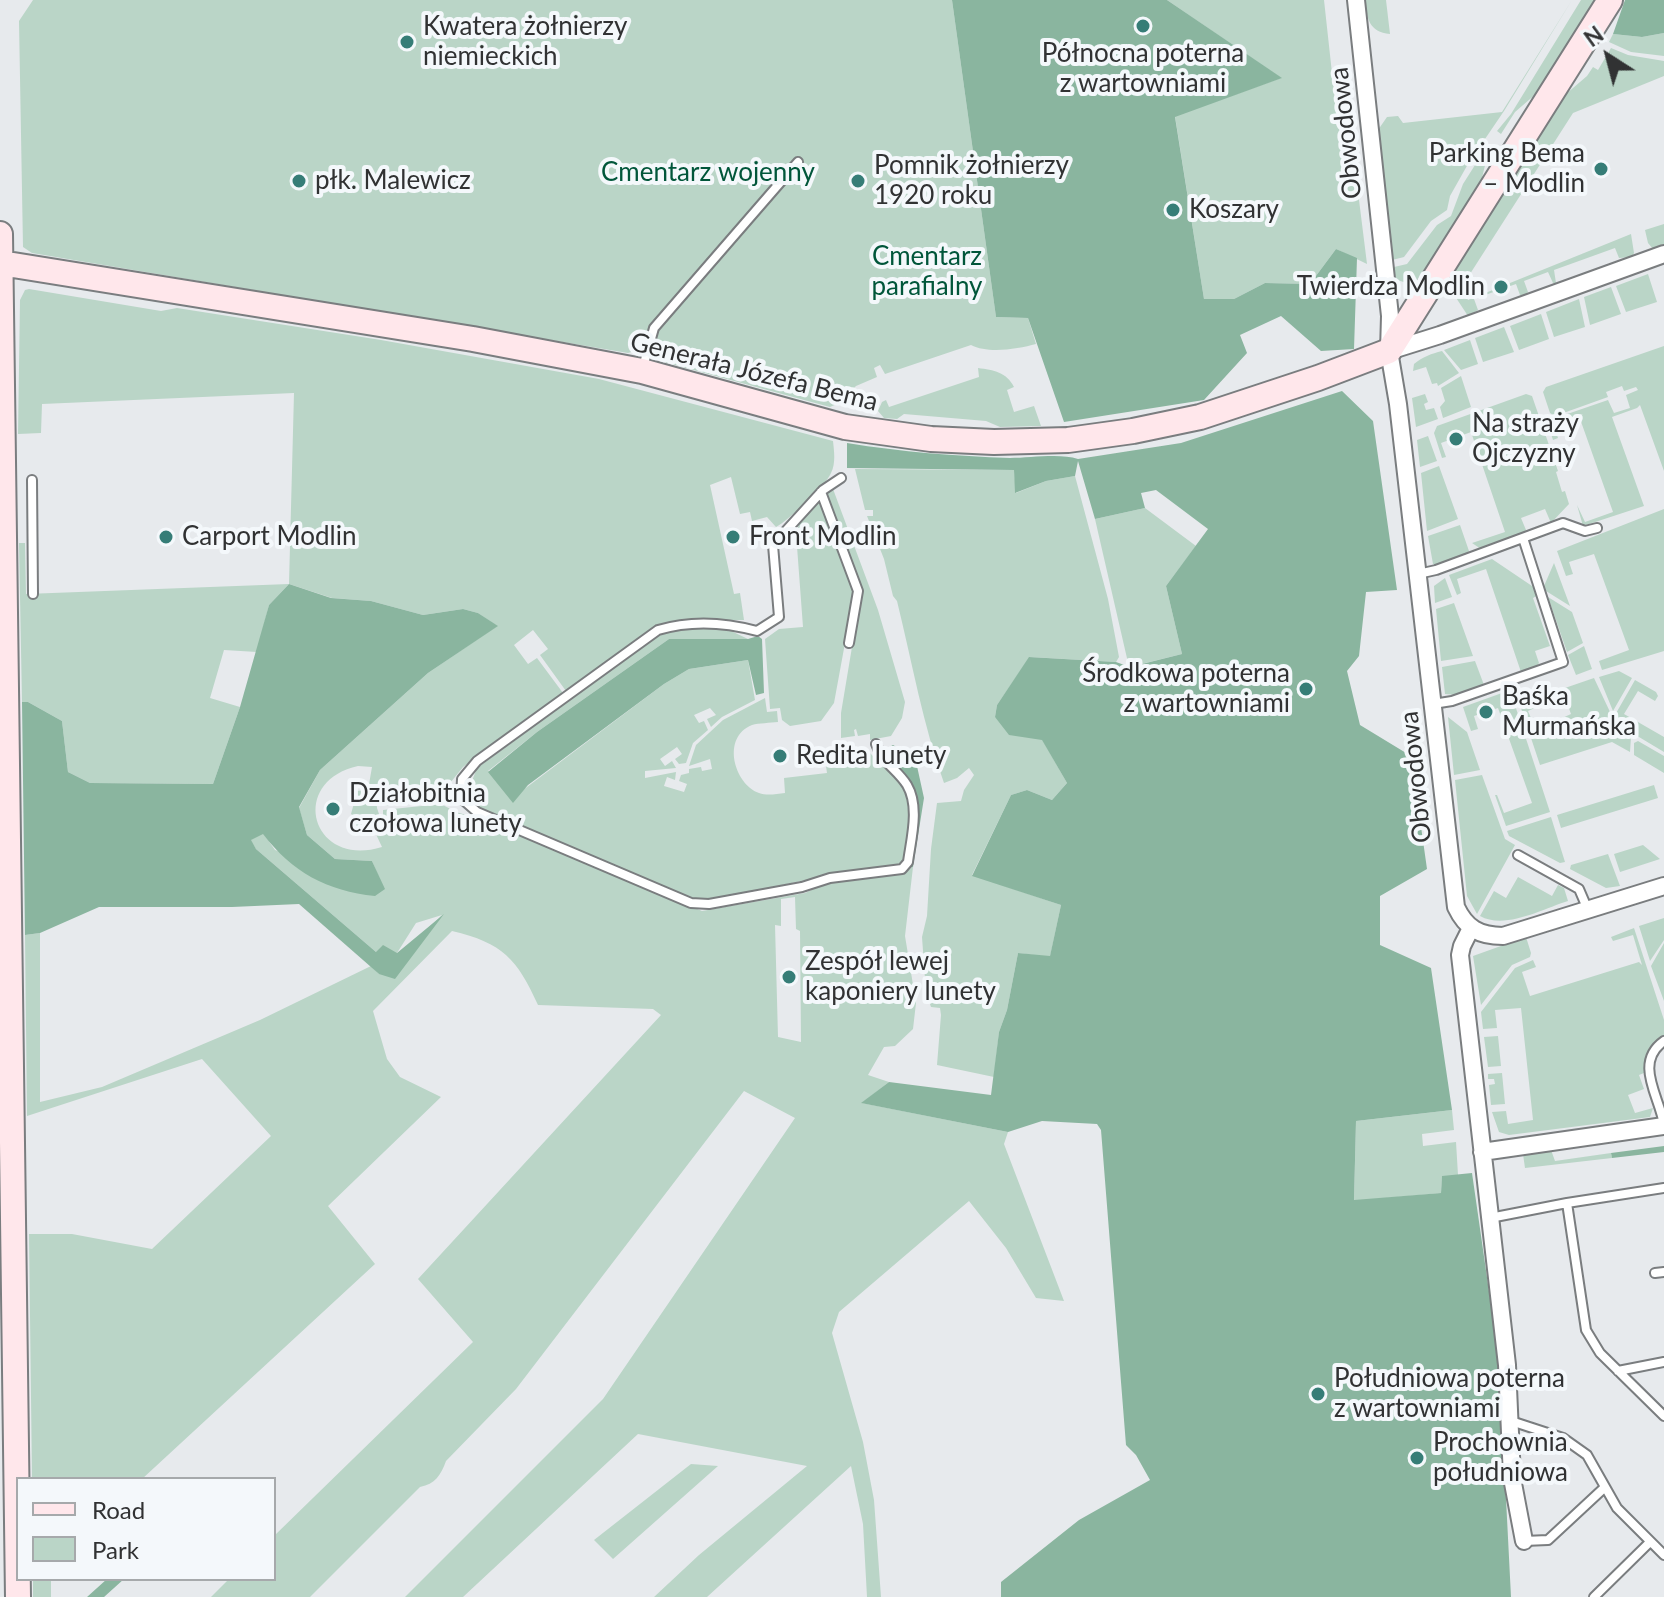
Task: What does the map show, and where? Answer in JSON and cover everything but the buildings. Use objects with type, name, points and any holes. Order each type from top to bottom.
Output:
[{"type":"street","name":"Obwodowa","points":[[1356,0],[1390,316],[1389,351],[1398,404],[1453,892],[1456,907],[1471,928]]},
{"type":"street","points":[[1389,351],[1610,0]]},
{"type":"street","points":[[0,234],[16,1477]]},
{"type":"street","name":"Generała Józefa Bema","points":[[1,263],[473,339],[642,371],[845,427],[931,439],[994,442],[1068,440],[1200,417],[1664,254]]},
{"type":"street","points":[[1524,1541],[1512,1478],[1507,1365],[1460,955],[1471,928],[1487,936],[1503,936],[1664,886]]},
{"type":"street","points":[[1482,1152],[1664,1126]]},
{"type":"lane","points":[[642,371],[654,328],[798,162]]},
{"type":"lane","points":[[841,478],[821,492],[773,545],[779,617],[757,631],[734,625],[681,623],[658,630],[477,761],[462,779],[461,798],[477,812],[691,903],[709,904],[802,887],[830,878],[902,869],[908,862],[914,803],[908,787],[880,757],[876,744]]},
{"type":"lane","points":[[32,480],[33,594]]},
{"type":"lane","points":[[821,492],[858,591],[849,643]]},
{"type":"lane","points":[[1418,574],[1563,523],[1585,531],[1597,528]]},
{"type":"lane","points":[[1432,704],[1452,701],[1563,662],[1523,538]]},
{"type":"lane","points":[[1518,855],[1579,889],[1588,910]]},
{"type":"lane","points":[[1664,1041],[1655,1048],[1649,1069],[1664,1126]]},
{"type":"lane","points":[[1490,1218],[1664,1188]]},
{"type":"lane","points":[[1567,1203],[1586,1330],[1600,1353],[1664,1416]]},
{"type":"lane","points":[[1618,1371],[1664,1362]]},
{"type":"lane","points":[[1511,1421],[1563,1438],[1587,1455],[1617,1508],[1664,1555]]},
{"type":"lane","points":[[1524,1541],[1548,1540],[1604,1488]]},
{"type":"lane","points":[[1594,1597],[1650,1542]]},
{"type":"green space","name":"Cmentarz wojenny","points":[[33,0],[952,0],[996,317],[1028,318],[1036,344],[994,350],[971,345],[885,374],[880,365],[874,368],[877,377],[856,386],[839,403],[830,407],[664,362],[658,356],[661,347],[664,353],[666,345],[645,337],[637,339],[636,345],[640,341],[638,350],[628,353],[32,253],[23,247],[19,21]]},
{"type":"green space","points":[[952,0],[1167,0],[1282,78],[1175,117],[1204,299],[1234,299],[1265,283],[1310,284],[1336,249],[1357,258],[1354,349],[1321,351],[1281,316],[1240,335],[1247,353],[1204,400],[1064,422],[1028,318],[996,317]]},
{"type":"green space","points":[[1167,0],[1324,0],[1338,128],[1352,144],[1367,264],[1336,249],[1310,284],[1265,283],[1234,299],[1204,299],[1175,116],[1281,78]]},
{"type":"green space","points":[[1365,0],[1386,0],[1390,34],[1378,31],[1370,23]]},
{"type":"green space","points":[[1572,0],[1504,111],[1468,164],[1450,196],[1447,210],[1431,221],[1404,257],[1392,260],[1378,130],[1387,117],[1398,116],[1403,123],[1502,112]]},
{"type":"green space","points":[[1581,0],[1600,0],[1549,81],[1545,79],[1537,93],[1515,112],[1501,134],[1497,131],[1511,114]]},
{"type":"green space","points":[[1625,0],[1664,0],[1664,33],[1642,37],[1613,34]]},
{"type":"green space","points":[[1664,33],[1664,56],[1631,52],[1609,42],[1613,34],[1642,37]]},
{"type":"green space","points":[[1611,48],[1628,55],[1664,61],[1664,76],[1573,113],[1461,288],[1468,300],[1631,234],[1632,257],[1619,258],[1615,248],[1554,270],[1556,283],[1553,283],[1548,272],[1524,281],[1528,292],[1525,295],[1520,295],[1516,284],[1474,299],[1478,310],[1468,316],[1447,284],[1566,94],[1593,67],[1598,70]]},
{"type":"green space","points":[[1482,154],[1487,157],[1481,182],[1421,277],[1424,280],[1410,284],[1394,279],[1394,267],[1407,264],[1437,225],[1451,216],[1463,184]]},
{"type":"green space","points":[[1664,224],[1664,246],[1653,249],[1645,230]]},
{"type":"green space","points":[[1648,274],[1657,302],[1626,312],[1616,286]]},
{"type":"green space","points":[[1611,287],[1621,314],[1590,325],[1584,297]]},
{"type":"green space","points":[[29,289],[161,311],[177,308],[381,340],[599,379],[833,441],[834,465],[828,478],[776,527],[767,517],[752,521],[750,512],[740,514],[731,477],[710,485],[734,594],[740,593],[744,620],[680,620],[665,623],[566,691],[540,655],[548,649],[533,630],[514,645],[528,664],[537,658],[563,693],[463,767],[438,798],[383,806],[388,783],[381,782],[376,796],[385,832],[388,827],[383,810],[441,804],[702,911],[805,893],[824,884],[900,873],[913,867],[905,936],[916,1003],[913,1029],[895,1046],[884,1047],[868,1075],[889,1082],[862,1103],[1008,1132],[1004,1144],[1064,1301],[1036,1298],[1006,1248],[969,1201],[839,1312],[832,1333],[863,1442],[874,1500],[881,1597],[867,1597],[863,1524],[851,1466],[707,1597],[654,1597],[699,1555],[807,1466],[638,1434],[463,1597],[405,1597],[603,1399],[795,1118],[744,1091],[516,1389],[446,1461],[437,1478],[420,1487],[310,1597],[211,1597],[227,1581],[276,1581],[276,1534],[473,1342],[418,1279],[661,1015],[653,1009],[538,1005],[523,976],[506,955],[484,941],[452,931],[373,1011],[387,1059],[400,1077],[441,1097],[328,1206],[375,1264],[144,1477],[32,1477],[29,1234],[72,1234],[152,1249],[271,1136],[202,1059],[27,1116],[25,935],[40,933],[40,1102],[102,1087],[260,1020],[371,966],[379,974],[442,915],[416,923],[397,953],[376,952],[256,849],[250,840],[263,833],[275,850],[384,889],[372,861],[335,859],[307,835],[299,808],[320,770],[428,673],[497,626],[478,613],[463,609],[423,615],[371,601],[332,598],[289,584],[294,393],[42,404],[41,433],[18,434],[20,300],[25,290]],"holes":[[[358,766],[372,767],[368,790],[356,791],[348,796],[354,803],[351,814],[358,819],[353,824],[354,829],[373,828],[382,847],[358,850],[339,846],[325,835],[317,821],[316,804],[322,788],[336,775]],[[795,897],[796,929],[800,931],[801,1042],[778,1037],[775,925],[781,926],[781,899]]]},
{"type":"green space","points":[[1579,299],[1585,327],[1554,337],[1546,312]]},
{"type":"green space","points":[[1541,314],[1549,339],[1519,350],[1510,326]]},
{"type":"green space","points":[[1504,327],[1514,352],[1483,362],[1475,338]]},
{"type":"green space","points":[[1470,340],[1478,364],[1461,370],[1444,350]]},
{"type":"green space","points":[[1664,346],[1664,471],[1640,405],[1612,417],[1644,506],[1583,526],[1577,505],[1585,522],[1613,512],[1579,416],[1583,414],[1553,423],[1558,438],[1553,440],[1547,421],[1608,400],[1614,413],[1630,408],[1626,395],[1638,390],[1636,387],[1624,391],[1622,386],[1606,392],[1608,397],[1555,416],[1550,413],[1543,392],[1546,387]]},
{"type":"green space","points":[[1442,351],[1459,373],[1438,386],[1437,383],[1432,384],[1426,367],[1413,371],[1418,361]]},
{"type":"green space","points":[[978,368],[1007,378],[1014,387],[1007,390],[1014,412],[1034,406],[1041,426],[1000,427],[986,421],[904,414],[897,419],[884,418],[878,411],[886,400],[889,407],[979,377]]},
{"type":"green space","points":[[1461,376],[1471,407],[1443,418],[1440,407],[1445,401],[1441,388]]},
{"type":"green space","points":[[1342,391],[1373,421],[1397,590],[1366,592],[1359,656],[1347,671],[1360,725],[1411,756],[1427,869],[1380,896],[1380,945],[1431,968],[1452,1110],[1356,1121],[1354,1200],[1441,1193],[1442,1176],[1472,1173],[1499,1361],[1511,1597],[1001,1597],[1001,1582],[1079,1520],[1150,1480],[1136,1455],[1126,1445],[1101,1130],[1097,1124],[1042,1121],[1008,1132],[861,1103],[889,1082],[991,1095],[999,1032],[1007,1010],[1018,953],[1050,956],[1061,905],[972,876],[1011,795],[1027,790],[1052,800],[1067,783],[1042,740],[1009,735],[995,717],[997,705],[1029,657],[1116,662],[1130,667],[1182,654],[1166,586],[1208,529],[1156,490],[1141,493],[1145,508],[1095,519],[1078,461],[1075,476],[1046,481],[1015,493],[1014,470],[847,468],[847,443],[949,455],[1010,458],[1063,456],[1078,459],[1181,443]]},
{"type":"green space","points":[[1425,394],[1428,402],[1424,404],[1426,410],[1434,408],[1438,419],[1416,427],[1412,398]]},
{"type":"green space","points":[[1526,394],[1532,396],[1558,471],[1562,492],[1565,491],[1569,504],[1551,523],[1545,509],[1521,518],[1526,530],[1524,533],[1481,549],[1472,543],[1505,532],[1471,432],[1441,443],[1446,457],[1442,458],[1434,433],[1437,426]]},
{"type":"green space","points":[[1428,436],[1437,461],[1420,467],[1417,440]]},
{"type":"green space","points":[[1439,466],[1458,519],[1427,531],[1421,473]]},
{"type":"green space","points":[[855,469],[1014,470],[1016,493],[1046,481],[1075,476],[1108,599],[1119,657],[1116,662],[1030,657],[997,705],[995,717],[1042,739],[1067,783],[1052,800],[1027,790],[1011,795],[972,875],[1061,905],[1050,957],[1018,953],[1007,1010],[999,1032],[994,1077],[937,1065],[941,1015],[940,1008],[931,1007],[926,993],[922,937],[927,916],[931,849],[937,803],[961,801],[974,775],[969,768],[957,778],[944,783],[924,716],[897,601],[867,516],[873,516],[873,510],[865,510]]},
{"type":"green space","points":[[833,489],[878,610],[905,702],[902,718],[891,736],[870,740],[870,734],[858,736],[856,729],[855,736],[841,738],[841,713],[861,593],[827,499],[828,492]]},
{"type":"green space","points":[[820,498],[854,594],[834,703],[821,721],[790,726],[782,720],[780,708],[770,709],[765,639],[779,629],[803,627],[796,533],[800,521]]},
{"type":"green space","points":[[1145,508],[1196,546],[1166,586],[1182,654],[1129,667],[1095,519]]},
{"type":"green space","points":[[1664,509],[1664,651],[1602,670],[1599,661],[1629,650],[1594,554],[1569,562],[1573,574],[1566,576],[1557,551]]},
{"type":"green space","points":[[1460,525],[1469,551],[1467,554],[1433,564],[1428,536]]},
{"type":"green space","points":[[19,543],[25,543],[26,594],[289,584],[269,605],[257,652],[224,650],[210,698],[240,707],[213,784],[90,783],[68,772],[62,721],[28,702],[22,702]]},
{"type":"green space","points":[[1492,559],[1535,588],[1538,595],[1533,598],[1550,646],[1535,651],[1537,666],[1521,672],[1486,569],[1457,579],[1461,593],[1457,595],[1449,575]]},
{"type":"green space","points":[[1554,563],[1570,606],[1546,591],[1544,586]]},
{"type":"green space","points":[[1445,578],[1452,597],[1435,603],[1434,586]]},
{"type":"green space","points":[[289,584],[331,598],[371,601],[423,615],[463,609],[478,613],[498,626],[428,673],[320,770],[299,807],[307,835],[335,859],[372,861],[385,889],[375,896],[341,890],[299,869],[263,834],[251,840],[256,849],[376,952],[383,945],[397,953],[444,914],[395,979],[379,974],[299,904],[99,907],[40,933],[25,935],[22,702],[28,702],[62,721],[68,772],[90,783],[213,784],[240,707],[269,605]]},
{"type":"green space","points":[[1548,597],[1572,612],[1583,643],[1567,652]]},
{"type":"green space","points":[[1454,603],[1473,656],[1441,661],[1436,609]]},
{"type":"green space","points":[[700,627],[729,630],[748,639],[669,639],[537,732],[488,771],[523,790],[664,684],[689,669],[748,660],[755,700],[722,717],[711,727],[707,719],[716,715],[710,708],[694,715],[699,723],[704,721],[708,730],[693,743],[686,763],[679,764],[675,759],[682,754],[677,747],[660,759],[665,766],[672,761],[676,768],[645,771],[645,778],[676,772],[675,780],[667,777],[664,786],[684,792],[687,784],[679,781],[681,775],[689,773],[689,769],[712,769],[710,759],[689,766],[696,745],[723,720],[765,698],[767,712],[777,711],[778,722],[752,725],[736,739],[734,760],[743,780],[759,793],[785,793],[784,778],[827,773],[825,759],[869,752],[898,778],[909,796],[911,826],[901,864],[717,899],[691,898],[483,810],[470,799],[470,786],[477,768],[660,634]]},
{"type":"green space","points":[[758,636],[762,639],[764,693],[756,695],[748,660],[689,669],[664,684],[528,785],[513,803],[488,772],[537,732],[669,639],[748,639]]},
{"type":"green space","points":[[1584,646],[1592,669],[1576,675],[1568,655]]},
{"type":"green space","points":[[1475,661],[1484,685],[1457,695],[1445,694],[1442,667]]},
{"type":"green space","points":[[1619,671],[1632,678],[1613,711],[1599,677]]},
{"type":"green space","points":[[1594,678],[1619,731],[1631,737],[1630,752],[1612,742],[1540,765],[1518,699],[1534,698],[1537,707],[1528,711],[1536,730],[1571,714],[1562,689]]},
{"type":"green space","points":[[1635,680],[1658,696],[1655,701],[1638,691],[1624,714],[1664,737],[1664,752],[1624,728],[1615,715]]},
{"type":"green space","points":[[1502,693],[1512,696],[1550,812],[1506,826],[1495,795],[1504,813],[1532,803],[1498,708],[1474,716],[1478,729],[1471,731],[1463,707]]},
{"type":"green space","points":[[1448,717],[1467,732],[1480,770],[1454,775]]},
{"type":"green space","points":[[1638,741],[1664,756],[1664,773],[1634,755],[1634,743]]},
{"type":"green space","points":[[893,745],[915,757],[924,798],[913,867],[909,868],[915,839],[916,803],[912,785],[884,750]]},
{"type":"green space","points":[[1482,775],[1505,839],[1515,845],[1477,914],[1467,896],[1455,780]]},
{"type":"green space","points":[[1654,785],[1658,798],[1561,828],[1557,815]]},
{"type":"green space","points":[[1551,817],[1565,862],[1560,863],[1509,836],[1507,831]]},
{"type":"green space","points":[[1643,845],[1660,859],[1620,872],[1614,854]]},
{"type":"green space","points":[[1608,854],[1620,886],[1606,888],[1570,869],[1571,865]]},
{"type":"green space","points":[[1518,877],[1552,896],[1558,885],[1564,888],[1568,901],[1512,920],[1490,920],[1480,916],[1494,891],[1506,898]]},
{"type":"green space","points":[[1664,918],[1664,940],[1650,961],[1639,926]]},
{"type":"green space","points":[[1634,928],[1664,1020],[1664,1036],[1651,1046],[1644,1073],[1639,1075],[1644,1089],[1628,1095],[1635,1113],[1653,1108],[1650,1117],[1509,1135],[1499,1132],[1492,1112],[1506,1111],[1508,1124],[1533,1120],[1521,1008],[1495,1010],[1497,1028],[1483,1029],[1481,1012],[1515,968],[1533,960],[1536,967],[1522,972],[1530,996],[1639,962],[1642,965],[1633,935],[1613,941],[1611,937]]},
{"type":"green space","points":[[1526,937],[1530,957],[1512,965],[1481,1005],[1473,956]]},
{"type":"green space","points":[[1664,943],[1664,1001],[1651,966]]},
{"type":"green space","points":[[1498,1036],[1501,1066],[1488,1067],[1484,1037]]},
{"type":"green space","points":[[1502,1073],[1505,1104],[1491,1105],[1489,1085],[1495,1084],[1494,1079],[1488,1079],[1488,1074]]},
{"type":"green space","points":[[1452,1110],[1454,1130],[1422,1134],[1423,1146],[1456,1142],[1458,1175],[1442,1177],[1441,1193],[1354,1201],[1356,1121]]},
{"type":"green space","points":[[1664,1146],[1664,1152],[1612,1158],[1611,1153]]},
{"type":"green space","points":[[1551,1150],[1555,1161],[1611,1153],[1612,1158],[1525,1168],[1523,1154]]},
{"type":"green space","points":[[691,1464],[718,1466],[613,1559],[594,1540]]},
{"type":"green space","points":[[33,1581],[51,1581],[51,1597],[33,1597]]},
{"type":"green space","points":[[105,1581],[122,1581],[104,1597],[87,1597]]},
{"type":"place","name":"Północna poterna z wartowniami","points":[[1143,26]]},
{"type":"place","name":"Kwatera żołnierzy niemieckich","points":[[407,42]]},
{"type":"place","name":"Parking Bema – Modlin","points":[[1601,169]]},
{"type":"place","name":"płk. Malewicz","points":[[299,181]]},
{"type":"place","name":"Pomnik żołnierzy 1920 roku","points":[[858,181]]},
{"type":"place","name":"Koszary","points":[[1173,210]]},
{"type":"place","name":"Twierdza Modlin","points":[[1501,287]]},
{"type":"place","name":"Na straży Ojczyzny","points":[[1456,439]]},
{"type":"place","name":"Carport Modlin","points":[[166,537]]},
{"type":"place","name":"Front Modlin","points":[[733,537]]},
{"type":"place","name":"Środkowa poterna z wartowniami","points":[[1306,689]]},
{"type":"place","name":"Baśka Murmańska","points":[[1486,712]]},
{"type":"place","name":"Redita lunety","points":[[780,756]]},
{"type":"place","name":"Działobitnia czołowa lunety","points":[[333,809]]},
{"type":"place","name":"Zespół lewej kaponiery lunety","points":[[789,977]]},
{"type":"place","name":"Południowa poterna z wartowniami","points":[[1318,1394]]},
{"type":"place","name":"Prochownia południowa","points":[[1417,1458]]},
{"type":"park label","name":"Cmentarz parafialny","points":[[927,272]]}]
